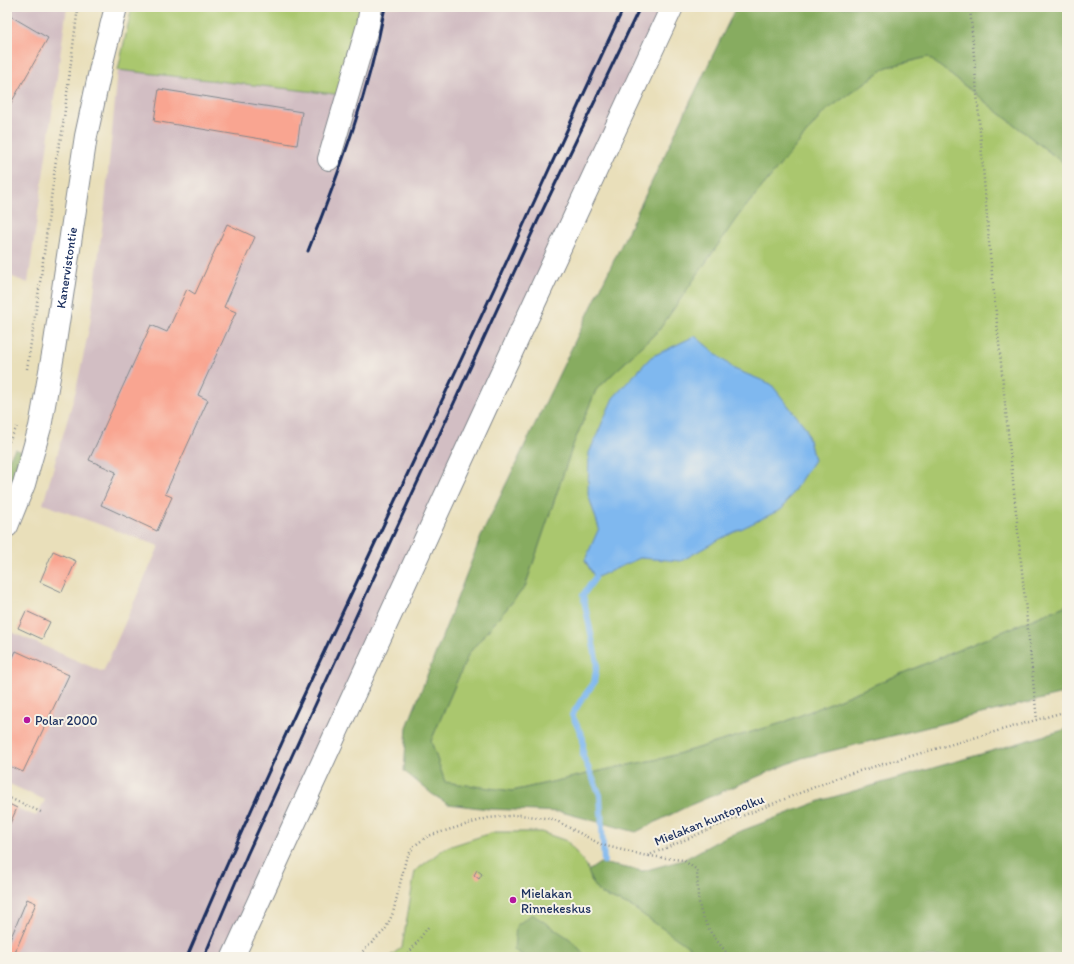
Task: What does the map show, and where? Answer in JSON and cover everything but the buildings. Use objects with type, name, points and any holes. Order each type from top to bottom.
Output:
[{"type":"street","name":"Kanervistontie","points":[[7,526],[24,484],[40,427],[54,349],[86,136],[116,7]]},
{"type":"street","points":[[329,159],[368,25],[371,7]]},
{"type":"street","points":[[233,957],[672,7]]},
{"type":"path","points":[[27,374],[56,159],[62,133],[78,7]]},
{"type":"path","points":[[970,7],[990,254],[1037,720]]},
{"type":"path","points":[[7,445],[18,425]]},
{"type":"path","name":"Mielakan kuntopolku","points":[[357,957],[385,930],[392,913],[406,859],[414,846],[428,836],[488,818],[520,815],[553,819],[602,844],[647,856],[727,822],[845,776],[1067,711]]},
{"type":"path","points":[[7,797],[41,812]]},
{"type":"path","points":[[647,856],[683,860],[697,870],[698,897],[701,913],[711,933],[729,956],[734,957]]},
{"type":"path","points":[[406,957],[430,926]]},
{"type":"shaded area","points":[[7,7],[67,7],[28,283],[7,275]]},
{"type":"shaded area","points":[[365,7],[669,7],[225,957],[7,957],[7,804],[36,816],[45,800],[7,783],[7,630],[103,672],[159,546],[43,504],[76,390],[90,324],[104,213],[118,70],[342,95]]},
{"type":"green space","points":[[132,7],[365,7],[343,95],[118,70]]},
{"type":"green space","points":[[736,7],[1067,7],[1067,166],[928,57],[887,67],[824,112],[738,216],[659,330],[596,390],[573,445],[525,587],[469,653],[431,741],[445,782],[512,791],[664,758],[782,723],[1067,605],[1067,693],[802,758],[688,806],[636,832],[561,812],[489,809],[448,804],[432,794],[404,771],[407,727],[482,534]]},
{"type":"green space","points":[[928,57],[1067,166],[1067,605],[782,723],[664,758],[512,791],[445,783],[431,741],[469,653],[525,587],[573,445],[596,390],[659,330],[738,216],[824,112],[887,67]],"holes":[[[654,449],[595,577],[585,561]]]},
{"type":"green space","points":[[15,449],[22,452],[7,493],[7,462]]},
{"type":"green space","points":[[1067,729],[1067,957],[703,957],[632,907],[601,894],[592,882],[588,871],[600,863],[643,871],[683,860],[725,837],[823,800]]},
{"type":"green space","name":"Mielakan Rinnekeskus","points":[[494,832],[541,832],[567,841],[587,866],[592,882],[601,894],[632,907],[705,957],[389,957],[402,947],[415,871],[445,848]]},
{"type":"green space","points":[[532,914],[570,939],[587,957],[526,957],[514,950],[516,926]]},
{"type":"water","points":[[695,336],[734,369],[771,384],[806,428],[814,460],[782,509],[720,539],[681,561],[640,558],[595,578],[585,560],[599,528],[588,494],[589,453],[613,398],[651,357]]},
{"type":"waterway","points":[[595,578],[583,595],[597,663],[594,683],[572,715],[583,738],[583,756],[600,795],[604,861]]},
{"type":"railway","points":[[308,251],[342,161],[362,100],[371,69],[385,7]]},
{"type":"railway","points":[[187,957],[278,751],[484,312],[624,7]]},
{"type":"railway","points":[[204,957],[247,855],[295,749],[538,220],[640,7]]},
{"type":"place","name":"Polar 2000","points":[[27,720]]},
{"type":"place","name":"Mielakan Rinnekeskus","points":[[513,900]]}]
